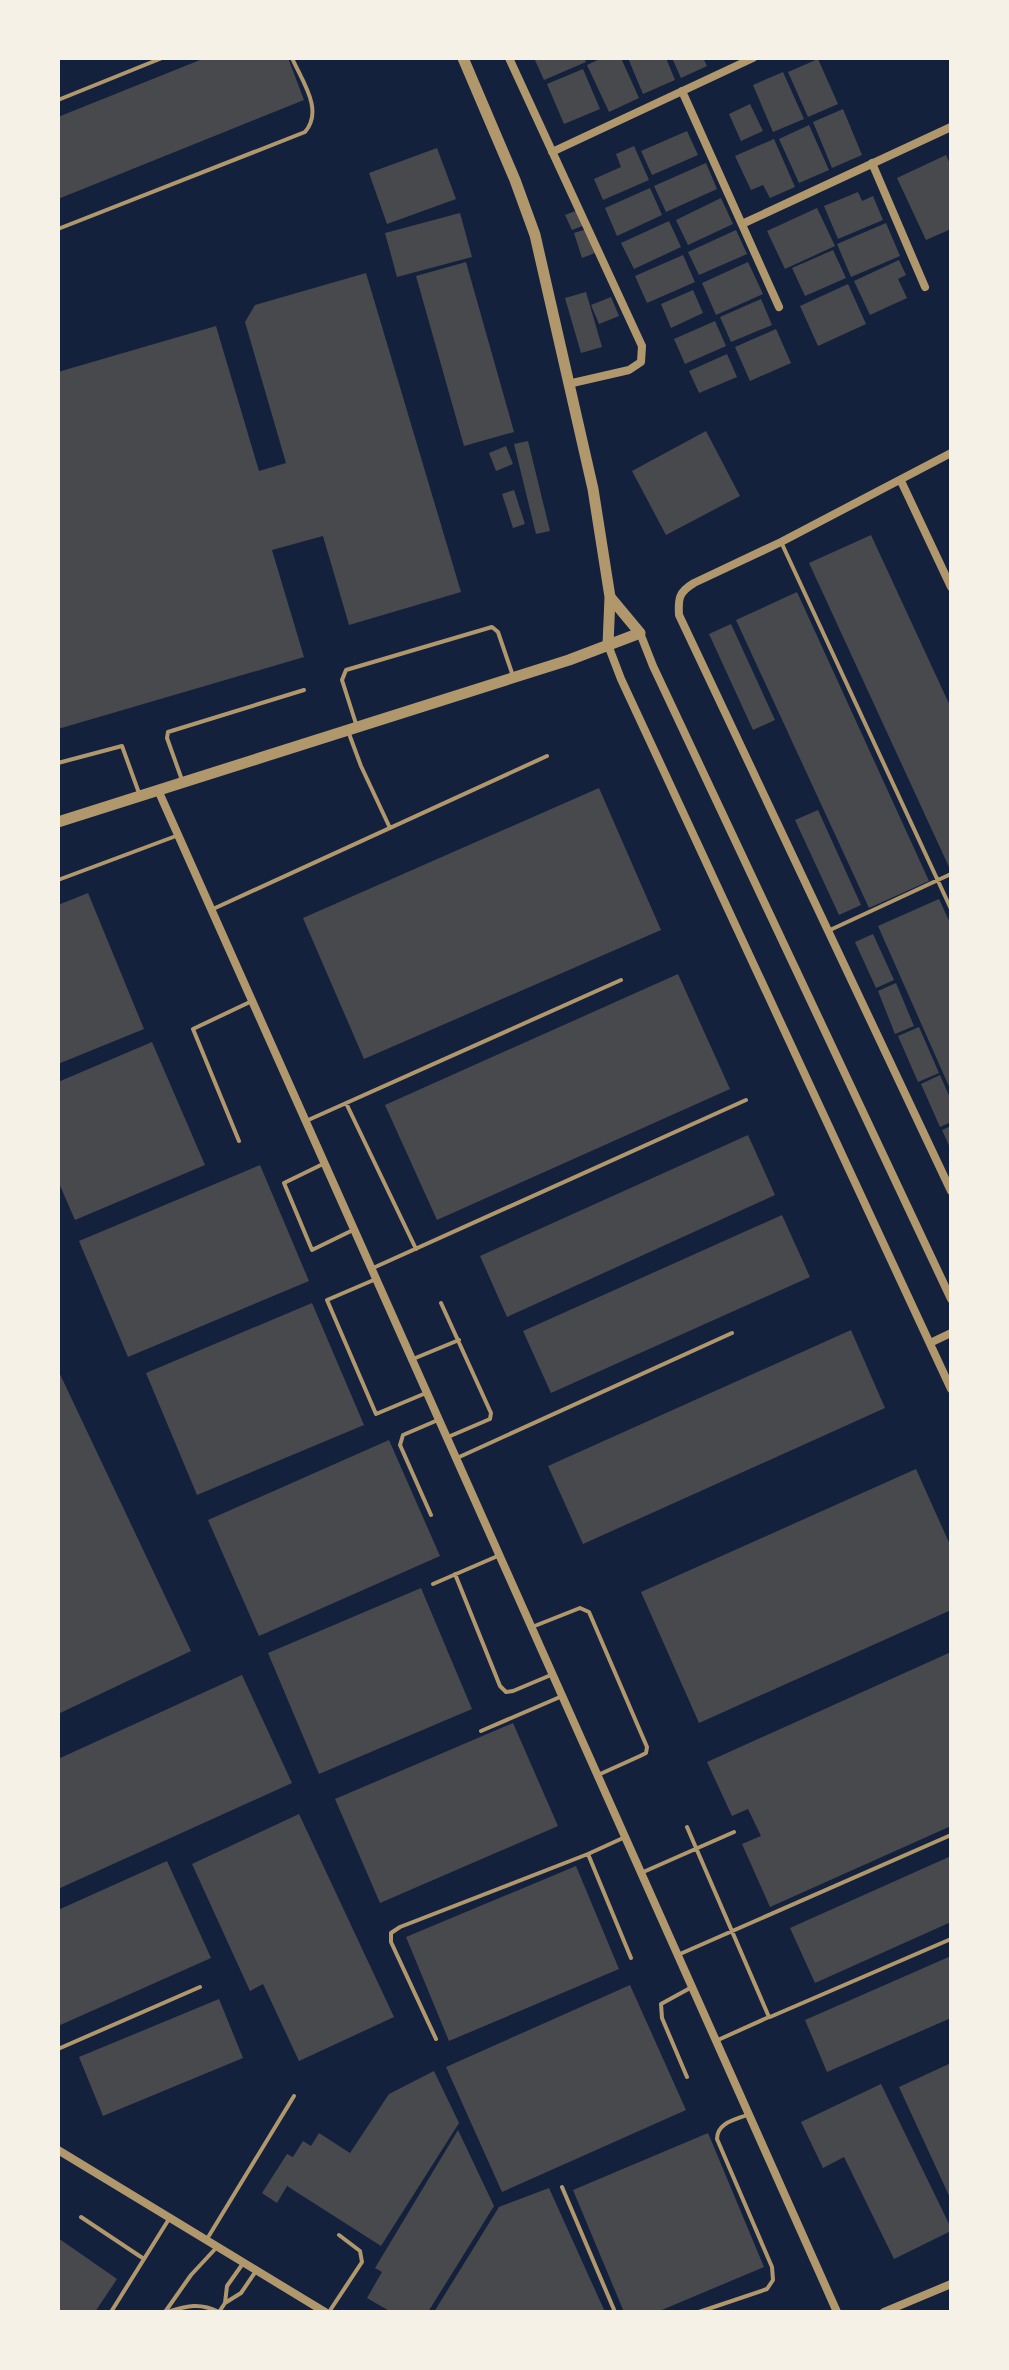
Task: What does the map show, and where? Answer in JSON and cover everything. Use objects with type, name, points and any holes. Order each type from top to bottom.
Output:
[{"type":"street","points":[[463,58],[535,235],[593,489],[610,597],[608,645],[627,693],[951,1389]]},
{"type":"street","points":[[509,58],[642,346],[641,362],[629,370],[568,384]]},
{"type":"street","points":[[552,152],[753,58]]},
{"type":"street","points":[[682,91],[779,307]]},
{"type":"street","points":[[742,224],[951,127]]},
{"type":"street","points":[[872,163],[925,287]]},
{"type":"street","points":[[951,453],[684,589],[678,597],[679,615],[951,1191]]},
{"type":"street","points":[[901,481],[951,587]]},
{"type":"street","points":[[610,597],[640,633],[951,1299]]},
{"type":"street","points":[[58,822],[514,678],[640,633]]},
{"type":"street","points":[[158,790],[837,2312]]},
{"type":"street","points":[[930,1343],[951,1333]]},
{"type":"street","points":[[58,2150],[327,2312]]},
{"type":"street","points":[[884,2312],[950,2286]]},
{"type":"lane","points":[[58,100],[162,58]]},
{"type":"lane","points":[[58,229],[305,132],[313,123],[313,107],[292,58]]},
{"type":"lane","points":[[781,542],[951,909]]},
{"type":"lane","points":[[390,828],[361,766],[342,680],[346,670],[492,627],[498,632],[514,678]]},
{"type":"lane","points":[[183,782],[167,738],[168,732],[304,690]]},
{"type":"lane","points":[[58,763],[122,746],[140,796]]},
{"type":"lane","points":[[211,910],[547,756]]},
{"type":"lane","points":[[58,880],[178,835]]},
{"type":"lane","points":[[828,931],[951,874]]},
{"type":"lane","points":[[306,1121],[621,980]]},
{"type":"lane","points":[[239,1141],[193,1029],[252,1001]]},
{"type":"lane","points":[[373,1268],[746,1100]]},
{"type":"lane","points":[[346,1103],[416,1249]]},
{"type":"lane","points":[[325,1163],[284,1183],[312,1250],[355,1229]]},
{"type":"lane","points":[[377,1278],[327,1300],[376,1414],[428,1392]]},
{"type":"lane","points":[[441,1303],[491,1413],[490,1419],[448,1437]]},
{"type":"lane","points":[[457,1458],[732,1333]]},
{"type":"lane","points":[[413,1359],[459,1340]]},
{"type":"lane","points":[[431,1515],[400,1445],[403,1435],[440,1419]]},
{"type":"lane","points":[[433,1584],[500,1555]]},
{"type":"lane","points":[[455,1574],[500,1686],[506,1692],[513,1691],[553,1674]]},
{"type":"lane","points":[[532,1627],[580,1608],[589,1612],[647,1747],[646,1753],[598,1775]]},
{"type":"lane","points":[[481,1731],[562,1696]]},
{"type":"lane","points":[[687,1827],[769,2017]]},
{"type":"lane","points":[[641,1873],[734,1832]]},
{"type":"lane","points":[[678,1955],[951,1835]]},
{"type":"lane","points":[[436,2039],[391,1942],[391,1933],[625,1837]]},
{"type":"lane","points":[[588,1854],[631,1958]]},
{"type":"lane","points":[[716,2041],[951,1939]]},
{"type":"lane","points":[[58,2049],[200,1987]]},
{"type":"lane","points":[[687,2077],[662,2018],[661,2004],[692,1987]]},
{"type":"lane","points":[[207,2239],[294,2096]]},
{"type":"lane","points":[[699,2312],[767,2289],[773,2280],[772,2267],[717,2139],[721,2126],[748,2114]]},
{"type":"lane","points":[[562,2187],[615,2312]]},
{"type":"lane","points":[[81,2217],[144,2259]]},
{"type":"lane","points":[[111,2312],[170,2217]]},
{"type":"lane","points":[[327,2312],[362,2262],[360,2251],[339,2235]]},
{"type":"lane","points":[[166,2312],[191,2275],[218,2245]]},
{"type":"lane","points":[[225,2303],[227,2286],[244,2262]]},
{"type":"lane","points":[[166,2312],[192,2304],[205,2305],[219,2312],[225,2303],[241,2293],[257,2270]]},
{"type":"building","points":[[205,58],[288,58],[304,100],[58,199],[58,117]]},
{"type":"building","points":[[534,58],[584,58],[586,62],[544,80]]},
{"type":"building","points":[[602,58],[621,58],[639,98],[609,112],[587,65]]},
{"type":"building","points":[[628,58],[666,58],[675,80],[643,94]]},
{"type":"building","points":[[672,58],[703,58],[707,66],[681,78]]},
{"type":"building","points":[[818,59],[838,104],[808,117],[788,72]]},
{"type":"building","points":[[583,69],[600,109],[564,124],[547,84]]},
{"type":"building","points":[[783,72],[804,119],[773,132],[753,85]]},
{"type":"building","points":[[750,104],[763,131],[741,141],[729,114]]},
{"type":"building","points":[[843,109],[862,155],[832,168],[813,122]]},
{"type":"building","points":[[809,125],[829,170],[799,183],[779,139]]},
{"type":"building","points":[[687,131],[698,155],[652,175],[641,151]]},
{"type":"building","points":[[774,139],[795,187],[770,198],[763,185],[751,190],[735,156]]},
{"type":"building","points":[[634,146],[649,180],[603,200],[594,179],[621,167],[616,154]]},
{"type":"building","points":[[437,148],[456,199],[387,224],[369,173]]},
{"type":"building","points":[[946,155],[951,166],[951,229],[926,240],[897,178]]},
{"type":"building","points":[[706,163],[717,189],[666,212],[654,186]]},
{"type":"building","points":[[650,188],[662,215],[617,236],[605,208]]},
{"type":"building","points":[[858,192],[862,201],[873,196],[883,220],[838,239],[824,206]]},
{"type":"building","points":[[721,198],[733,224],[688,245],[676,220]]},
{"type":"building","points":[[817,208],[835,246],[785,269],[767,231]]},
{"type":"building","points":[[578,210],[585,225],[572,230],[565,215]]},
{"type":"building","points":[[460,213],[472,257],[397,277],[385,233]]},
{"type":"building","points":[[669,221],[681,247],[634,269],[621,243]]},
{"type":"building","points":[[886,223],[900,256],[851,277],[837,244]]},
{"type":"building","points":[[587,229],[595,253],[582,258],[574,233]]},
{"type":"building","points":[[736,230],[747,254],[699,275],[688,252]]},
{"type":"building","points":[[833,250],[846,278],[805,296],[792,268]]},
{"type":"building","points":[[683,255],[695,282],[647,303],[635,276]]},
{"type":"building","points":[[899,260],[906,275],[898,279],[907,298],[870,315],[854,281]]},
{"type":"building","points":[[466,262],[514,432],[464,446],[416,276]]},
{"type":"building","points":[[748,262],[763,294],[716,315],[702,283]]},
{"type":"building","points":[[366,273],[461,592],[349,625],[323,536],[272,550],[304,657],[58,729],[58,372],[216,326],[259,471],[286,463],[245,322],[255,305]]},
{"type":"building","points":[[848,284],[866,324],[818,346],[800,306]]},
{"type":"building","points":[[693,290],[703,313],[671,328],[661,304]]},
{"type":"building","points":[[586,292],[602,347],[581,353],[565,298]]},
{"type":"building","points":[[611,297],[619,316],[599,324],[591,305]]},
{"type":"building","points":[[761,299],[772,325],[731,342],[720,317]]},
{"type":"building","points":[[715,321],[726,346],[685,364],[674,339]]},
{"type":"building","points":[[776,329],[791,363],[750,381],[735,347]]},
{"type":"building","points":[[727,354],[737,377],[699,393],[689,371]]},
{"type":"building","points":[[706,431],[740,496],[666,535],[632,471]]},
{"type":"building","points":[[528,441],[550,531],[536,534],[514,444]]},
{"type":"building","points":[[506,446],[513,464],[496,471],[489,453]]},
{"type":"building","points":[[514,490],[525,524],[513,528],[502,494]]},
{"type":"building","points":[[871,535],[951,708],[949,867],[809,563]]},
{"type":"building","points":[[797,592],[929,881],[869,908],[736,620]]},
{"type":"building","points":[[731,624],[775,720],[753,730],[709,634]]},
{"type":"building","points":[[599,788],[661,930],[364,1059],[303,918]]},
{"type":"building","points":[[818,810],[861,905],[839,915],[795,820]]},
{"type":"building","points":[[88,893],[144,1029],[58,1064],[58,905]]},
{"type":"building","points":[[939,899],[951,925],[951,1091],[878,926]]},
{"type":"building","points":[[873,934],[894,980],[876,988],[855,942]]},
{"type":"building","points":[[678,974],[730,1089],[437,1220],[385,1105]]},
{"type":"building","points":[[896,983],[914,1026],[895,1034],[878,991]]},
{"type":"building","points":[[919,1027],[939,1073],[918,1082],[898,1036]]},
{"type":"building","points":[[152,1042],[205,1165],[75,1220],[58,1181],[58,1082]]},
{"type":"building","points":[[940,1075],[951,1100],[951,1122],[940,1127],[921,1084]]},
{"type":"building","points":[[951,1126],[951,1150],[942,1130]]},
{"type":"building","points":[[748,1135],[775,1195],[507,1317],[480,1256]]},
{"type":"building","points":[[260,1165],[309,1281],[128,1357],[79,1241]]},
{"type":"building","points":[[782,1215],[810,1277],[551,1393],[523,1331]]},
{"type":"building","points":[[312,1303],[364,1425],[197,1495],[146,1373]]},
{"type":"building","points":[[851,1330],[885,1408],[583,1544],[548,1466]]},
{"type":"building","points":[[58,1370],[191,1651],[58,1714]]},
{"type":"building","points":[[389,1440],[440,1556],[259,1636],[208,1520]]},
{"type":"building","points":[[916,1469],[951,1547],[951,1610],[699,1723],[641,1592]]},
{"type":"building","points":[[421,1588],[472,1709],[319,1774],[268,1653]]},
{"type":"building","points":[[951,1652],[951,1826],[770,1907],[742,1844],[761,1836],[748,1809],[732,1816],[707,1762]]},
{"type":"building","points":[[242,1675],[292,1783],[58,1889],[58,1759]]},
{"type":"building","points":[[513,1723],[558,1826],[380,1903],[335,1799]]},
{"type":"building","points":[[299,1814],[394,2017],[299,2061],[263,1984],[250,1991],[192,1864]]},
{"type":"building","points":[[951,1856],[951,1922],[815,1983],[790,1928]]},
{"type":"building","points":[[167,1861],[211,1958],[58,2026],[58,1910]]},
{"type":"building","points":[[576,1866],[619,1969],[449,2041],[406,1937]]},
{"type":"building","points":[[951,1956],[951,2018],[827,2072],[805,2020]]},
{"type":"building","points":[[630,1985],[686,2110],[502,2192],[446,2067]]},
{"type":"building","points":[[219,1999],[243,2058],[103,2116],[79,2057]]},
{"type":"building","points":[[951,2063],[951,2200],[899,2087]]},
{"type":"building","points":[[434,2071],[459,2123],[381,2246],[287,2186],[277,2203],[262,2193],[287,2154],[293,2157],[303,2141],[311,2146],[319,2133],[350,2153],[389,2094]]},
{"type":"building","points":[[881,2084],[951,2228],[951,2231],[894,2259],[844,2157],[823,2168],[801,2122]]},
{"type":"building","points":[[458,2130],[494,2206],[428,2312],[391,2312],[367,2298],[382,2272],[375,2268]]},
{"type":"building","points":[[708,2133],[764,2267],[657,2312],[624,2312],[573,2190]]},
{"type":"building","points":[[549,2188],[605,2312],[434,2312],[499,2207]]},
{"type":"building","points":[[58,2238],[117,2279],[95,2312],[58,2312]]}]
